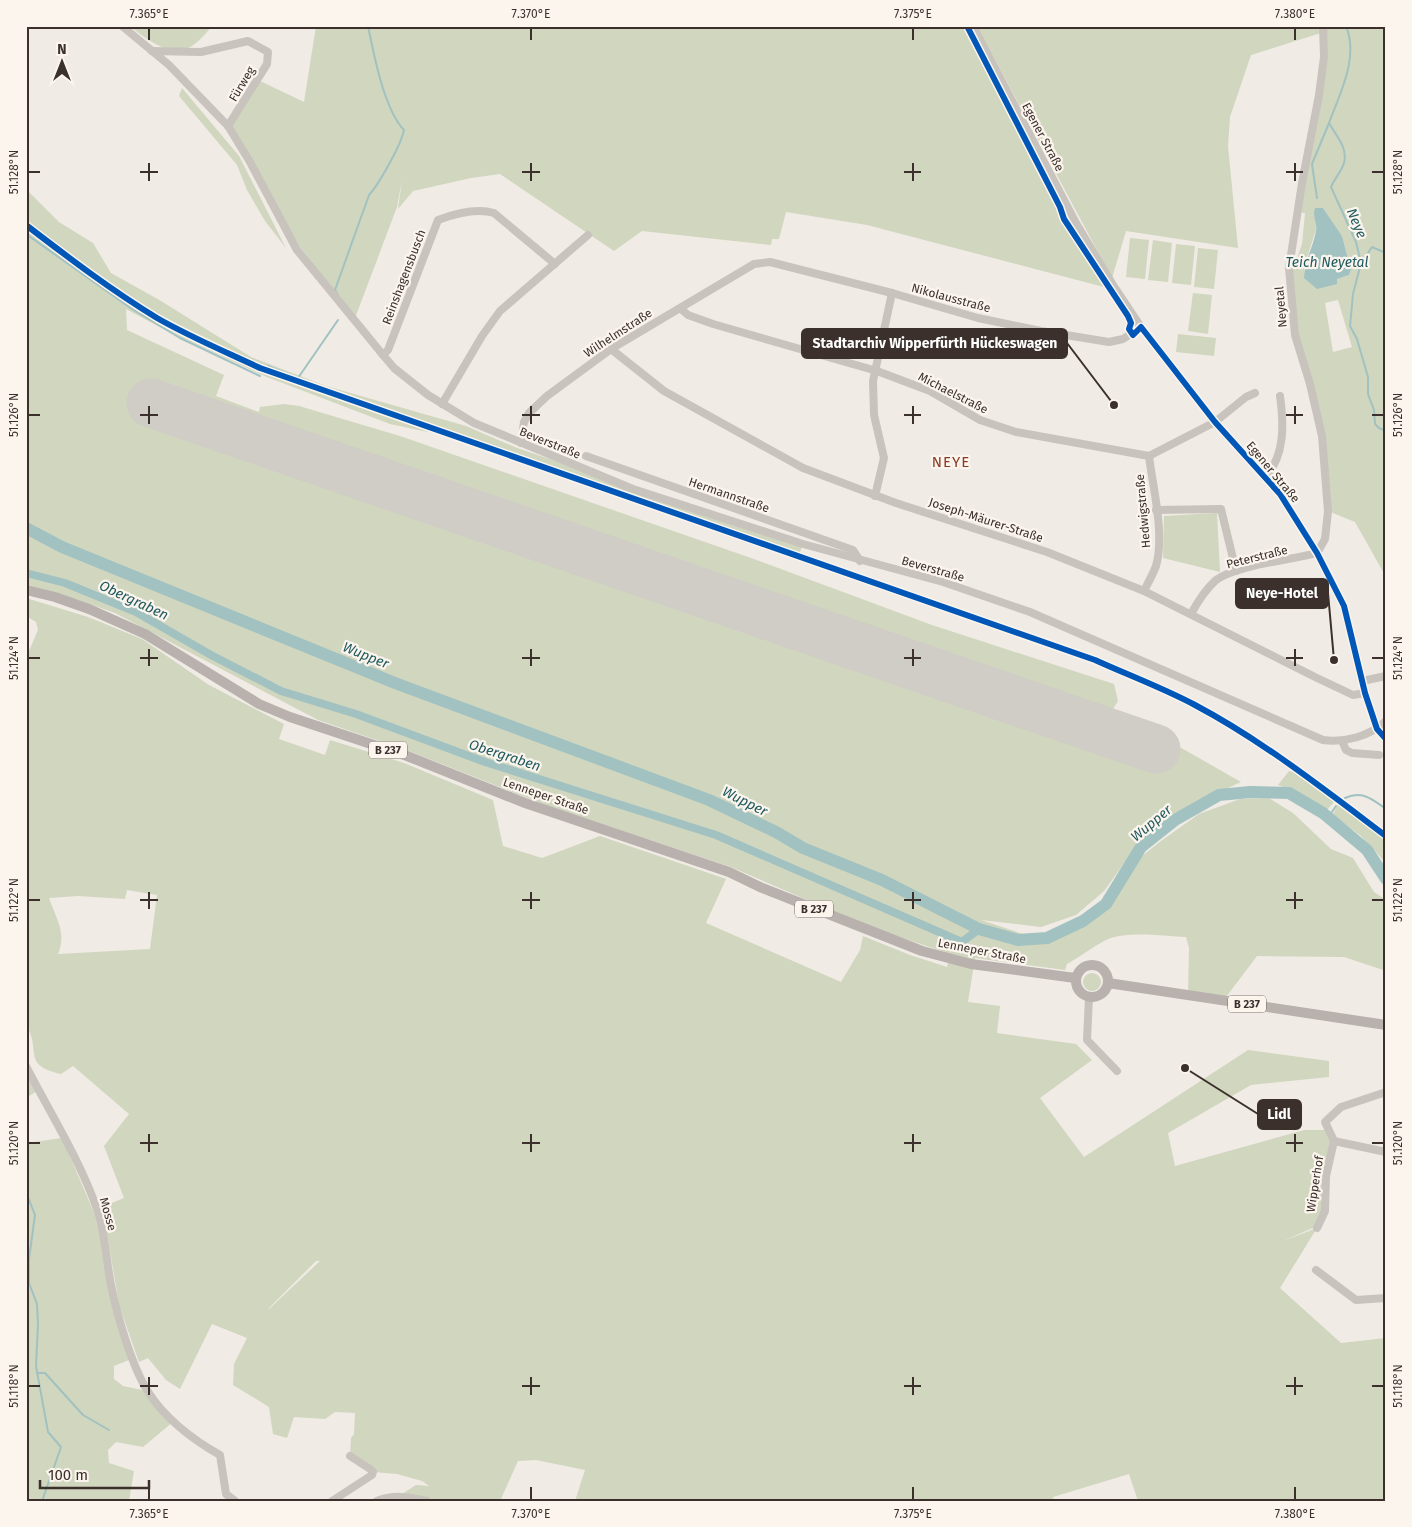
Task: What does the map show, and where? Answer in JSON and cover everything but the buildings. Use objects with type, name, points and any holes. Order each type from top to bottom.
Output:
[{"type":"main road","name":"Lenneper Straße","points":[[26,590],[55,596],[145,634],[259,704],[296,720],[407,756],[525,803],[729,872],[760,888],[922,951],[971,964],[1075,978]]},
{"type":"main road","points":[[1093,965],[1106,973],[1108,983],[1099,995],[1089,997],[1080,992],[1075,978],[1082,968],[1093,965]]},
{"type":"main road","name":"B 237","points":[[1108,983],[1386,1025]]},
{"type":"street","name":"Beverstraße","points":[[122,26],[152,50],[228,126],[250,162],[297,250],[394,368],[442,404],[474,423],[633,489],[860,561],[943,582],[1030,612],[1323,740],[1342,741],[1377,729]]},
{"type":"street","name":"Egener Straße","points":[[973,26],[1076,223],[1101,266],[1141,327],[1215,422],[1280,494],[1317,553],[1344,606],[1365,693],[1377,729],[1386,739]]},
{"type":"street","name":"Neyetal","points":[[1317,553],[1325,539],[1328,511],[1322,436],[1310,384],[1295,335],[1289,268],[1297,212],[1323,71],[1323,26]]},
{"type":"street","name":"Fürweg","points":[[152,50],[201,52],[248,41],[268,52],[267,64],[228,126]]},
{"type":"street","name":"Reinshagensbusch","points":[[383,355],[388,350],[438,220],[449,216],[486,210],[494,213],[555,264]]},
{"type":"street","points":[[442,404],[482,336],[500,311],[588,235]]},
{"type":"street","name":"Nikolausstraße","points":[[754,264],[770,262],[892,293],[980,319],[1109,342],[1123,339],[1141,327]]},
{"type":"street","name":"Wilhelmstraße","points":[[521,444],[524,422],[529,413],[547,396],[611,349],[754,264]]},
{"type":"street","points":[[875,496],[884,458],[873,398],[873,381],[892,293]]},
{"type":"street","name":"Michaelstraße","points":[[681,309],[688,315],[713,324],[876,371],[930,391],[980,420],[1016,432],[1149,456]]},
{"type":"street","name":"Joseph-Mäurer-Straße","points":[[611,349],[664,391],[694,409],[765,445],[803,468],[875,496],[1047,552],[1144,591],[1353,695],[1365,693]]},
{"type":"street","points":[[1149,456],[1215,422],[1246,397],[1255,393]]},
{"type":"street","points":[[1265,478],[1273,469],[1281,450],[1282,413],[1280,396]]},
{"type":"street","name":"Hermannstraße","points":[[586,456],[854,550],[860,561]]},
{"type":"street","name":"Hedwigstraße","points":[[1144,591],[1156,566],[1158,549],[1156,510],[1149,456]]},
{"type":"street","points":[[1156,510],[1222,509],[1236,571]]},
{"type":"street","name":"Peterstraße","points":[[1191,614],[1203,594],[1218,579],[1236,571],[1317,553]]},
{"type":"street","points":[[1362,680],[1386,676]]},
{"type":"street","points":[[1377,729],[1386,721]]},
{"type":"street","points":[[1342,741],[1346,750],[1352,753],[1379,755]]},
{"type":"street","points":[[1089,997],[1087,1040],[1117,1071]]},
{"type":"street","name":"Mosse","points":[[26,1066],[75,1158],[97,1209],[114,1298],[147,1391],[164,1411],[201,1444],[220,1455],[226,1494],[235,1501]]},
{"type":"street","name":"Wipperhof","points":[[1318,1228],[1325,1211],[1326,1176],[1334,1141],[1325,1122],[1335,1110],[1386,1092]]},
{"type":"street","name":"Wipperhof","points":[[1334,1141],[1386,1152]]},
{"type":"street","points":[[1316,1270],[1356,1300],[1386,1298]]},
{"type":"street","points":[[332,1501],[372,1475],[373,1472],[370,1469],[350,1456]]},
{"type":"street","points":[[377,1501],[386,1497],[398,1496],[427,1501]]},
{"type":"green space","points":[[130,26],[212,26],[196,43],[188,48],[179,50],[161,46],[144,37]]},
{"type":"green space","points":[[316,26],[967,26],[1060,207],[1064,219],[1076,234],[1104,287],[867,225],[786,212],[779,239],[772,239],[771,245],[642,231],[614,251],[500,174],[471,178],[413,191],[398,209],[402,180],[397,207],[355,318],[300,247],[232,126],[258,80],[304,102]]},
{"type":"green space","points":[[977,26],[1386,26],[1386,577],[1355,522],[1328,511],[1322,436],[1295,335],[1292,254],[1297,258],[1302,244],[1305,213],[1297,212],[1319,95],[1324,32],[1251,55],[1230,117],[1228,146],[1238,248],[1126,231],[1112,278]],"holes":[[[1323,208],[1342,236],[1351,270],[1349,275],[1337,279],[1304,278],[1304,267]],[[1338,300],[1352,347],[1333,352],[1325,303]]]},
{"type":"green space","points":[[182,88],[239,156],[286,248],[265,221],[247,190],[237,165],[179,96]]},
{"type":"green space","points":[[26,189],[59,222],[93,243],[111,273],[161,301],[251,357],[326,386],[466,426],[517,448],[803,544],[798,557],[447,436],[390,424],[267,377],[169,332],[126,309],[127,330],[224,375],[216,396],[259,412],[260,407],[284,404],[299,406],[400,436],[751,558],[932,625],[1114,684],[1118,701],[1113,709],[1241,782],[1197,802],[1160,824],[1139,843],[1104,891],[1076,915],[1041,927],[981,920],[1047,942],[1088,919],[1110,899],[1127,868],[1199,814],[1240,799],[1269,798],[1293,813],[1331,849],[1353,858],[1374,892],[1386,900],[1386,971],[1344,957],[1257,956],[1223,1001],[1188,995],[1189,948],[1186,937],[1133,935],[1104,941],[1067,964],[1065,970],[975,958],[968,1002],[1000,1006],[997,1033],[1076,1044],[1092,1060],[1040,1098],[1084,1157],[1248,1050],[1329,1061],[1329,1077],[1251,1085],[1168,1133],[1175,1166],[1304,1130],[1325,1130],[1331,1142],[1321,1212],[1315,1227],[1283,1241],[1317,1228],[1280,1288],[1341,1343],[1386,1338],[1386,1501],[1138,1501],[1129,1474],[1053,1497],[1054,1501],[575,1501],[585,1470],[536,1460],[518,1461],[500,1501],[441,1501],[402,1494],[416,1485],[429,1486],[422,1481],[397,1474],[373,1472],[350,1456],[355,1413],[335,1412],[325,1419],[294,1417],[287,1438],[273,1434],[269,1407],[233,1385],[234,1364],[247,1338],[212,1324],[180,1389],[166,1380],[148,1358],[139,1362],[119,1305],[108,1239],[100,1208],[124,1198],[104,1146],[129,1114],[73,1066],[61,1074],[41,1066],[37,1062],[27,1026],[26,658],[38,630],[36,622],[26,616],[26,598],[88,617],[142,639],[209,685],[284,724],[279,739],[325,755],[330,740],[404,763],[493,800],[503,846],[542,858],[600,836],[726,879],[706,923],[841,982],[860,950],[863,936],[910,955],[947,967],[950,954],[867,926],[731,867],[545,805],[409,751],[318,720],[115,613],[61,594],[26,586]],"holes":[[[127,890],[157,895],[150,949],[58,954],[61,932],[49,898],[78,896],[125,899]],[[316,1261],[320,1261],[269,1309],[269,1308]]]},
{"type":"green space","points":[[1130,238],[1149,240],[1145,279],[1126,277]]},
{"type":"green space","points":[[1153,240],[1172,243],[1168,282],[1148,280]]},
{"type":"green space","points":[[1176,244],[1195,246],[1191,285],[1172,283]]},
{"type":"green space","points":[[1198,248],[1218,250],[1214,289],[1194,287]]},
{"type":"green space","points":[[1193,293],[1212,295],[1208,334],[1188,331]]},
{"type":"green space","points":[[1178,334],[1216,338],[1214,356],[1176,352]]},
{"type":"green space","points":[[1217,513],[1220,572],[1163,558],[1164,516]]},
{"type":"green space","points":[[1289,771],[1302,774],[1334,802],[1327,810],[1302,794],[1278,785]]},
{"type":"green space","points":[[1338,803],[1386,839],[1386,863],[1361,836],[1333,815]]},
{"type":"green space","points":[[1088,973],[1096,973],[1101,978],[1099,989],[1088,991],[1083,986],[1083,978]]},
{"type":"green space","points":[[26,1071],[37,1091],[26,1098]]},
{"type":"green space","points":[[62,1138],[95,1215],[129,1360],[114,1366],[114,1379],[123,1386],[147,1391],[174,1421],[143,1447],[116,1442],[108,1450],[109,1463],[134,1471],[129,1501],[26,1501],[26,1140],[27,1143]]},
{"type":"water","name":"Teich Neyetal","points":[[1315,208],[1323,208],[1342,236],[1351,270],[1349,275],[1337,279],[1337,284],[1317,289],[1304,278],[1305,266],[1316,231]]},
{"type":"waterway","points":[[338,295],[335,290],[369,195],[389,164],[404,130],[397,121],[385,96],[368,26]]},
{"type":"waterway","name":"Neye","points":[[1346,26],[1350,50],[1349,63],[1343,88],[1329,123],[1341,142],[1345,157],[1343,166],[1331,187],[1356,242],[1361,263],[1353,294],[1350,326],[1357,339],[1368,377],[1368,394],[1374,410],[1375,424],[1386,431]]},
{"type":"waterway","points":[[1317,198],[1312,164],[1329,123]]},
{"type":"waterway","points":[[26,234],[132,309],[180,338],[260,376]]},
{"type":"waterway","points":[[1362,262],[1372,247],[1386,253]]},
{"type":"waterway","points":[[268,366],[298,378],[338,320]]},
{"type":"waterway","name":"Wupper","points":[[26,528],[62,547],[395,683],[709,800],[776,832],[803,848],[882,880],[979,929],[1018,940],[1047,938],[1083,921],[1106,904],[1141,847],[1175,820],[1219,795],[1250,792],[1289,793],[1323,813],[1367,850],[1386,879]]},
{"type":"waterway","name":"Obergraben","points":[[26,573],[65,583],[136,612],[211,655],[281,691],[356,714],[485,762],[716,835],[962,942],[979,929]]},
{"type":"waterway","name":"Neye","points":[[1345,798],[1362,795],[1386,809]]},
{"type":"waterway","name":"Neye","points":[[1328,818],[1336,806]]},
{"type":"waterway","points":[[26,1192],[35,1215],[29,1259],[29,1283],[37,1304],[36,1366],[48,1432],[61,1447],[42,1501]]},
{"type":"waterway","points":[[37,1373],[45,1373],[83,1415],[109,1430]]},
{"type":"runway","points":[[151,403],[1156,749]]},
{"type":"cycle path","points":[[967,26],[1060,207],[1064,219],[1128,316],[1131,323],[1129,329],[1133,335],[1141,327],[1215,422],[1280,494],[1317,553],[1344,606],[1365,693],[1377,729],[1386,739]]},
{"type":"cycle path","points":[[26,225],[74,262],[157,318],[260,368],[1095,660],[1158,687],[1195,705],[1245,734],[1386,836]]},
{"type":"place","name":"Stadtarchiv Wipperfürth Hückeswagen","points":[[1114,405]]},
{"type":"place","name":"Neye-Hotel","points":[[1334,660]]},
{"type":"place","name":"Lidl","points":[[1185,1068]]},
{"type":"district","name":"NEYE","points":[[951,462]]}]
